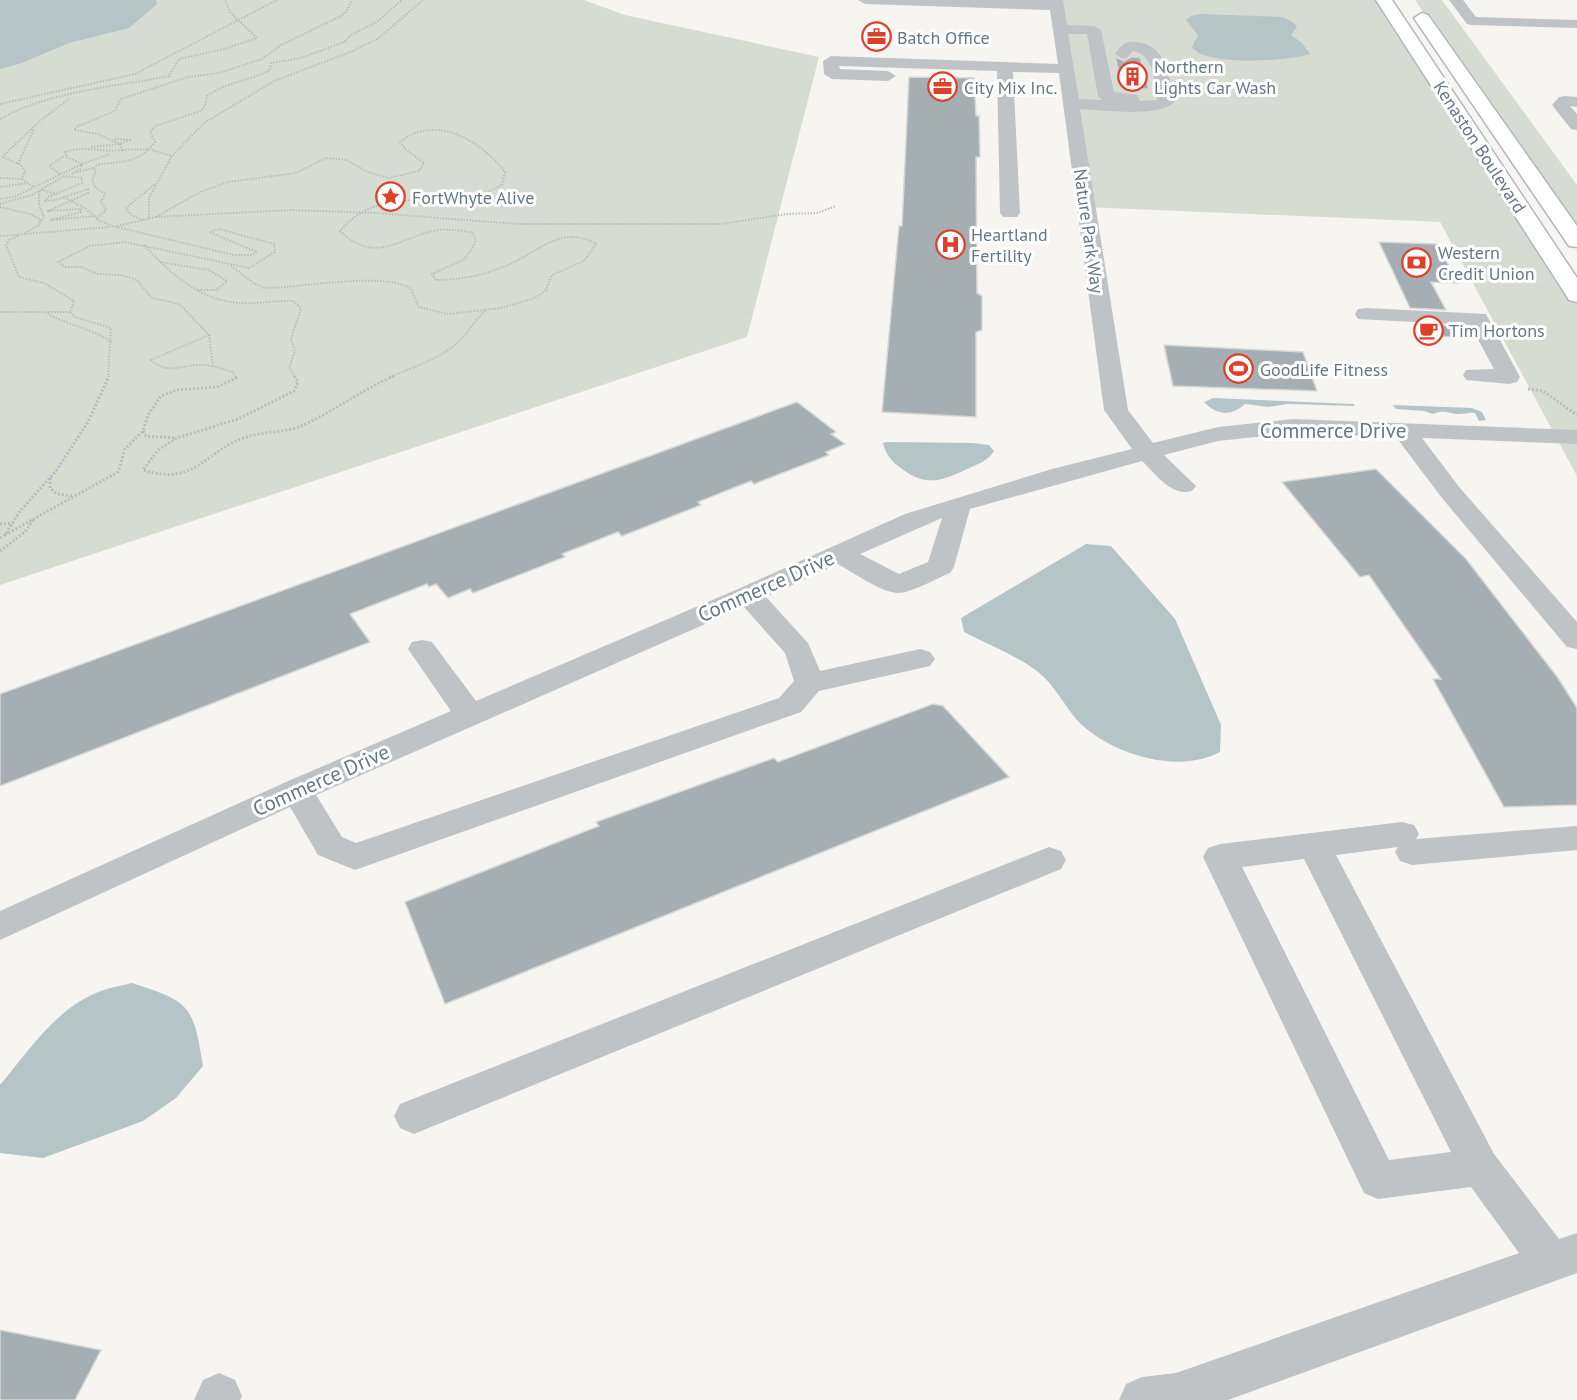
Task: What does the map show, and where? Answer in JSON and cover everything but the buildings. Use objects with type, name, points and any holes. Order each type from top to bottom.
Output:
[{"type":"main road","name":"Kenaston Boulevard","points":[[1384,0],[1577,295]]},
{"type":"main road","name":"Kenaston Boulevard","points":[[1409,0],[1577,241]]},
{"type":"street","points":[[865,0],[1056,3]]},
{"type":"street","points":[[1456,0],[1472,21],[1577,24]]},
{"type":"street","name":"Nature Park Way","points":[[1056,3],[1116,410],[1147,452],[1183,486]]},
{"type":"street","points":[[1060,29],[1132,32],[1130,50],[1150,49],[1157,59],[1166,102],[1156,106],[1071,104]]},
{"type":"street","points":[[1094,30],[1106,96],[1131,98],[1132,105]]},
{"type":"street","points":[[888,76],[832,74],[831,61],[1066,69]]},
{"type":"street","points":[[1005,67],[1010,213]]},
{"type":"street","points":[[1577,102],[1565,101],[1560,105],[1577,125]]},
{"type":"street","points":[[1366,314],[1478,319],[1509,377],[1474,375]]},
{"type":"street","name":"Commerce Drive","points":[[0,926],[297,790],[748,595],[914,519],[959,504],[1218,434],[1293,426],[1577,437]]},
{"type":"street","points":[[1402,429],[1452,493],[1577,640]]},
{"type":"street","points":[[839,554],[898,585],[940,567],[959,504]]},
{"type":"street","points":[[748,595],[798,650],[809,683]]},
{"type":"street","points":[[422,649],[470,715]]},
{"type":"street","points":[[297,790],[330,846],[355,857],[790,705],[809,683],[920,659]]},
{"type":"street","points":[[1480,1167],[1378,1180],[1220,857],[1314,845],[1577,838]]},
{"type":"street","points":[[1142,1400],[1176,1396],[1564,1258],[1480,1167],[1314,845]]},
{"type":"street","points":[[414,1116],[1049,860]]},
{"type":"path","points":[[0,119],[32,103],[169,76],[179,58],[224,49],[257,38],[230,12],[225,0]]},
{"type":"path","points":[[0,104],[135,74],[277,0]]},
{"type":"path","points":[[122,150],[120,144],[111,139],[86,130],[74,130],[78,126],[115,111],[118,101],[133,93],[147,91],[188,77],[219,73],[262,59],[281,45],[341,16],[346,12],[352,0]]},
{"type":"path","points":[[62,175],[94,168],[105,162],[126,163],[139,159],[154,142],[150,132],[155,126],[201,111],[206,106],[207,96],[220,86],[262,76],[270,70],[271,63],[301,58],[344,42],[347,36],[378,21],[385,12],[394,9],[402,0]]},
{"type":"path","points":[[149,218],[149,198],[172,156],[204,123],[274,81],[348,53],[379,38],[423,0]]},
{"type":"path","points":[[22,179],[25,171],[18,164],[1,157],[62,103],[75,95]]},
{"type":"path","points":[[18,164],[36,125]]},
{"type":"path","points":[[156,217],[200,192],[228,182],[296,173],[326,158],[347,160],[367,171],[389,178],[404,177],[419,171],[424,163],[405,149],[400,142],[406,135],[426,130],[446,132],[481,147],[505,172],[502,185],[485,194],[378,204],[345,221],[340,231],[349,242],[362,246],[399,246],[437,230],[472,232],[476,240],[472,253],[461,262],[439,269],[432,274],[436,280],[450,281],[494,269],[522,258],[557,237],[585,237],[596,244],[591,257],[574,268],[552,275],[546,290],[535,298],[485,311],[447,314],[433,313],[419,307],[416,293],[405,285],[380,282],[265,288],[253,283],[227,263]]},
{"type":"path","points":[[94,168],[96,172],[92,180],[96,188],[105,194],[101,202],[106,210],[96,217],[51,220],[81,212],[81,209],[77,208],[48,212],[49,209],[72,201],[90,190],[81,190],[45,201],[48,197],[82,183],[82,178],[62,175],[49,166],[72,148],[120,144],[128,142],[129,138],[111,139]]},
{"type":"path","points":[[84,146],[112,153]]},
{"type":"path","points":[[0,206],[32,195],[82,164],[122,150],[149,149],[172,156]]},
{"type":"path","points":[[66,154],[82,164]]},
{"type":"path","points":[[72,174],[80,169],[82,164]]},
{"type":"path","points":[[0,178],[22,179],[39,190],[57,194],[72,201],[112,226],[144,234],[234,255],[251,255],[257,252],[209,232],[219,230],[274,244],[275,252],[249,268],[132,243],[105,242],[65,256],[58,262],[65,267],[81,267],[98,274],[123,275],[137,280],[152,298],[179,304],[209,335],[213,366]]},
{"type":"path","points":[[0,199],[14,197],[32,186],[55,179]]},
{"type":"path","points":[[143,220],[126,208],[158,182]]},
{"type":"path","points":[[0,187],[28,183]]},
{"type":"path","points":[[39,190],[39,205],[44,217],[39,225],[9,240],[6,245],[19,277],[44,283],[57,290],[74,302],[70,312]]},
{"type":"path","points":[[0,206],[30,214],[40,219],[39,225]]},
{"type":"path","points":[[0,236],[112,226],[156,217],[290,210],[362,212],[517,224],[688,224],[741,222],[787,214],[817,213],[836,206]]},
{"type":"path","points":[[132,243],[144,234]]},
{"type":"path","points":[[143,245],[159,262],[196,290],[218,300],[240,303],[293,301],[301,308],[291,339],[295,351],[289,368],[297,382],[294,391],[238,418],[177,438],[158,450],[143,470],[159,475],[180,474],[198,467],[246,437],[299,427],[386,379],[442,355],[460,341],[472,323],[485,311]]},
{"type":"path","points":[[159,262],[208,270],[228,281],[216,290],[196,290]]},
{"type":"path","points":[[0,312],[70,312],[75,317],[111,328],[112,342],[108,380],[88,422],[50,478],[20,511],[5,535]]},
{"type":"path","points":[[45,312],[60,321],[93,330],[112,342]]},
{"type":"path","points":[[0,538],[118,471],[125,449],[143,431],[148,415],[161,396],[176,390],[217,387],[236,378],[233,372],[213,366],[199,365],[170,370],[158,368],[152,360],[162,354],[197,343],[209,335]]},
{"type":"path","points":[[1526,389],[1543,391],[1577,415]]},
{"type":"path","points":[[143,431],[146,436],[177,438]]},
{"type":"path","points":[[50,478],[50,488],[57,494],[74,496]]},
{"type":"path","points":[[0,551],[25,532],[33,519]]},
{"type":"path","points":[[0,524],[13,523]]},
{"type":"shaded area","name":"FortWhyte Alive","points":[[0,0],[584,0],[625,15],[819,57],[747,337],[0,585]]},
{"type":"shaded area","points":[[0,0],[156,0],[157,4],[129,28],[69,43],[22,63],[0,69]]},
{"type":"shaded area","points":[[1056,0],[1384,0],[1577,295],[1577,476],[1440,222],[1085,207]]},
{"type":"shaded area","points":[[1415,0],[1442,0],[1577,185],[1577,239]]},
{"type":"shaded area","points":[[1201,14],[1283,17],[1297,27],[1291,35],[1302,43],[1310,54],[1285,59],[1248,61],[1213,58],[1192,47],[1198,35],[1186,20],[1191,16]]},
{"type":"shaded area","points":[[1213,398],[1353,404],[1355,406],[1288,404],[1268,407],[1245,404],[1235,411],[1224,413],[1214,410],[1204,402]]},
{"type":"shaded area","points":[[1393,405],[1472,408],[1482,412],[1486,420],[1479,421],[1475,413],[1433,414],[1396,409]]},
{"type":"shaded area","points":[[883,443],[973,443],[989,445],[994,451],[982,462],[958,473],[942,479],[927,480],[911,475],[895,464],[886,451]]},
{"type":"shaded area","points":[[1086,544],[1111,546],[1175,619],[1221,725],[1220,752],[1203,759],[1165,761],[1125,751],[1107,743],[1077,720],[1037,671],[964,632],[961,618]]},
{"type":"shaded area","points":[[132,983],[167,996],[186,1009],[196,1030],[203,1066],[176,1098],[143,1121],[43,1158],[0,1153],[0,1085],[43,1033],[68,1010],[81,1000],[96,993]]},
{"type":"place","name":"Batch Office","points":[[876,37]]},
{"type":"place","name":"Northern Lights Car Wash","points":[[1133,76]]},
{"type":"place","name":"City Mix Inc.","points":[[943,87]]},
{"type":"place","name":"FortWhyte Alive","points":[[391,197]]},
{"type":"place","name":"Heartland Fertility","points":[[950,244]]},
{"type":"place","name":"Western Credit Union","points":[[1417,262]]},
{"type":"place","name":"Tim Hortons","points":[[1428,330]]},
{"type":"place","name":"GoodLife Fitness","points":[[1239,369]]}]
